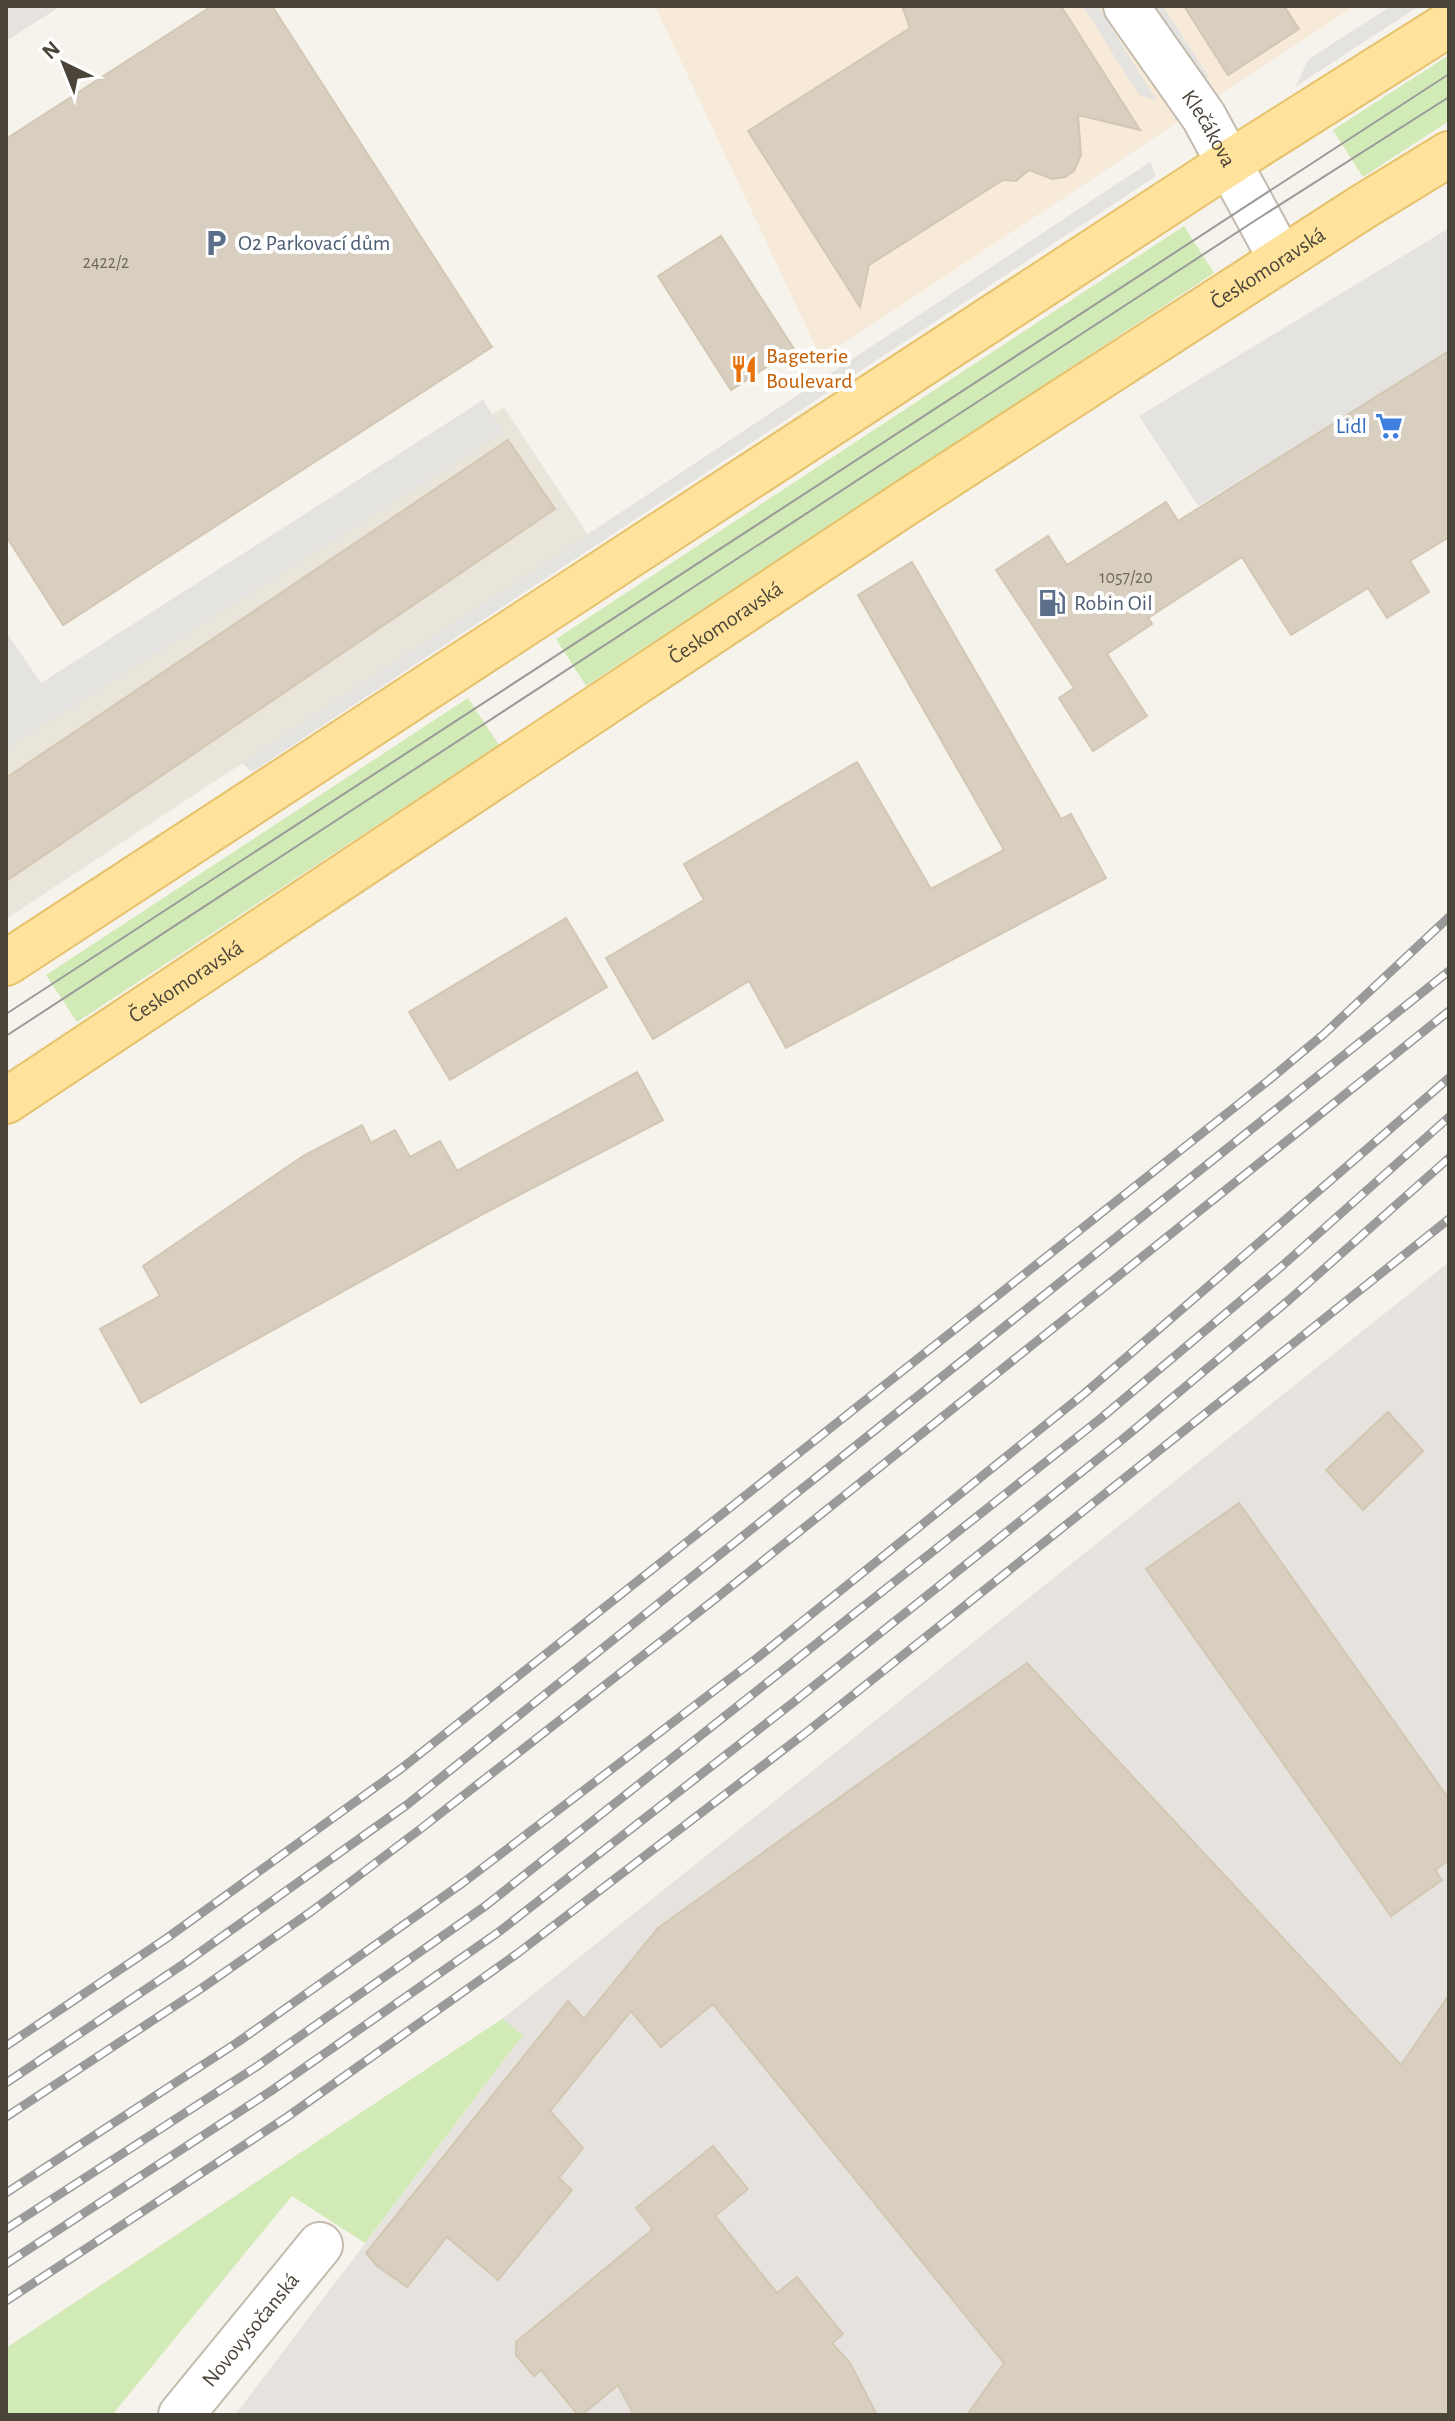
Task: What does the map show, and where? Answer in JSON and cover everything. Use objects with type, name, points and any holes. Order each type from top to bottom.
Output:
[{"type":"main road","points":[[6,963],[1229,163],[1449,24]]},
{"type":"main road","name":"Českomoravská","points":[[6,1101],[904,504],[1281,259],[1449,154]]},
{"type":"street","name":"Klečákova","points":[[1126,6],[1204,117],[1281,259]]},
{"type":"street","name":"Novovysočanská","points":[[181,2415],[320,2245]]},
{"type":"shaded area","points":[[6,6],[61,6],[6,41]]},
{"type":"shaded area","points":[[655,6],[1354,6],[821,358]]},
{"type":"shaded area","points":[[1083,6],[1098,6],[1157,101],[1139,95]]},
{"type":"shaded area","points":[[1148,6],[1163,6],[1209,77],[1197,82]]},
{"type":"shaded area","points":[[1391,6],[1419,6],[1295,87],[1309,59]]},
{"type":"shaded area","points":[[1150,162],[1156,176],[252,772],[242,763]]},
{"type":"shaded area","points":[[1449,228],[1449,351],[1198,506],[1139,416]]},
{"type":"shaded area","points":[[483,400],[504,432],[6,749],[6,632],[41,683]]},
{"type":"shaded area","points":[[504,407],[588,535],[6,919],[6,673],[33,690],[64,684]]},
{"type":"shaded area","points":[[1449,1262],[1449,2415],[235,2415],[523,2035],[502,2019]]},
{"type":"green space","points":[[1449,55],[1449,121],[1363,177],[1333,130]]},
{"type":"green space","points":[[1184,226],[1214,273],[586,686],[556,639]]},
{"type":"green space","points":[[468,698],[499,745],[77,1022],[46,975]]},
{"type":"green space","points":[[502,2019],[523,2035],[365,2243],[292,2196],[112,2415],[6,2415],[6,2348]]},
{"type":"building","name":"O2 Parkovací dům","points":[[212,6],[272,6],[492,347],[63,625],[6,536],[6,139]]},
{"type":"building","points":[[902,6],[1061,6],[1140,130],[1078,115],[1081,155],[1074,171],[1065,177],[1052,179],[1029,170],[1016,181],[1003,180],[869,265],[860,307],[748,131],[910,28]]},
{"type":"building","points":[[1184,6],[1284,6],[1299,29],[1228,75]]},
{"type":"building","points":[[721,236],[794,349],[731,390],[658,276]]},
{"type":"building","name":"Lidl","points":[[1449,351],[1449,537],[1410,561],[1429,592],[1387,618],[1368,588],[1291,635],[1242,557],[1148,618],[1152,624],[1107,654],[1147,716],[1093,751],[1059,698],[1074,688],[996,570],[1048,536],[1067,565],[1166,502],[1178,521]]},
{"type":"building","points":[[508,440],[555,509],[6,881],[6,778]]},
{"type":"building","points":[[912,562],[1061,819],[1071,814],[1106,878],[786,1048],[749,981],[653,1039],[606,958],[704,900],[684,864],[857,762],[931,889],[1004,850],[858,595]]},
{"type":"building","points":[[566,918],[607,987],[450,1080],[409,1012]]},
{"type":"building","points":[[637,1072],[663,1120],[481,1215],[141,1403],[100,1329],[160,1296],[143,1266],[303,1156],[362,1125],[371,1143],[395,1130],[410,1157],[440,1141],[457,1171]]},
{"type":"building","points":[[1388,1412],[1423,1451],[1363,1510],[1326,1470]]},
{"type":"building","points":[[1239,1503],[1449,1799],[1449,1860],[1435,1870],[1442,1880],[1391,1916],[1146,1569]]},
{"type":"building","points":[[1027,1663],[1401,2065],[1449,1995],[1449,2415],[967,2415],[1004,2363],[713,2004],[661,2047],[631,2011],[550,2111],[583,2148],[559,2178],[572,2190],[498,2280],[447,2237],[407,2287],[377,2266],[366,2253],[568,2001],[584,2019],[658,1928]]},
{"type":"building","points":[[713,2146],[748,2189],[715,2216],[777,2293],[797,2277],[843,2334],[832,2343],[850,2363],[877,2415],[634,2415],[618,2385],[578,2415],[541,2370],[534,2376],[516,2355],[516,2342],[653,2229],[636,2208]]},
{"type":"tram line","points":[[6,1014],[1449,74]]},
{"type":"tram line","points":[[6,1036],[1449,97]]},
{"type":"railway","points":[[6,2046],[167,1938],[402,1768],[1269,1080],[1324,1034],[1449,917]]},
{"type":"railway","points":[[6,2083],[185,1963],[408,1804],[1449,971]]},
{"type":"railway","points":[[6,2117],[202,1988],[312,1911],[423,1827],[714,1600],[1449,1011]]},
{"type":"railway","points":[[6,2193],[238,2042],[464,1882],[757,1658],[1085,1393],[1449,1078]]},
{"type":"railway","points":[[6,2229],[256,2067],[484,1907],[1100,1419],[1282,1266],[1449,1117]]},
{"type":"railway","points":[[6,2264],[271,2091],[500,1931],[1123,1439],[1289,1300],[1449,1158]]},
{"type":"railway","points":[[6,2301],[287,2117],[518,1953],[808,1731],[1449,1219]]},
{"type":"place","name":"O2 Parkovací dům","points":[[216,243]]},
{"type":"place","name":"Bageterie Boulevard","points":[[744,369]]},
{"type":"place","name":"Lidl","points":[[1389,426]]},
{"type":"place","name":"Robin Oil","points":[[1052,603]]}]
